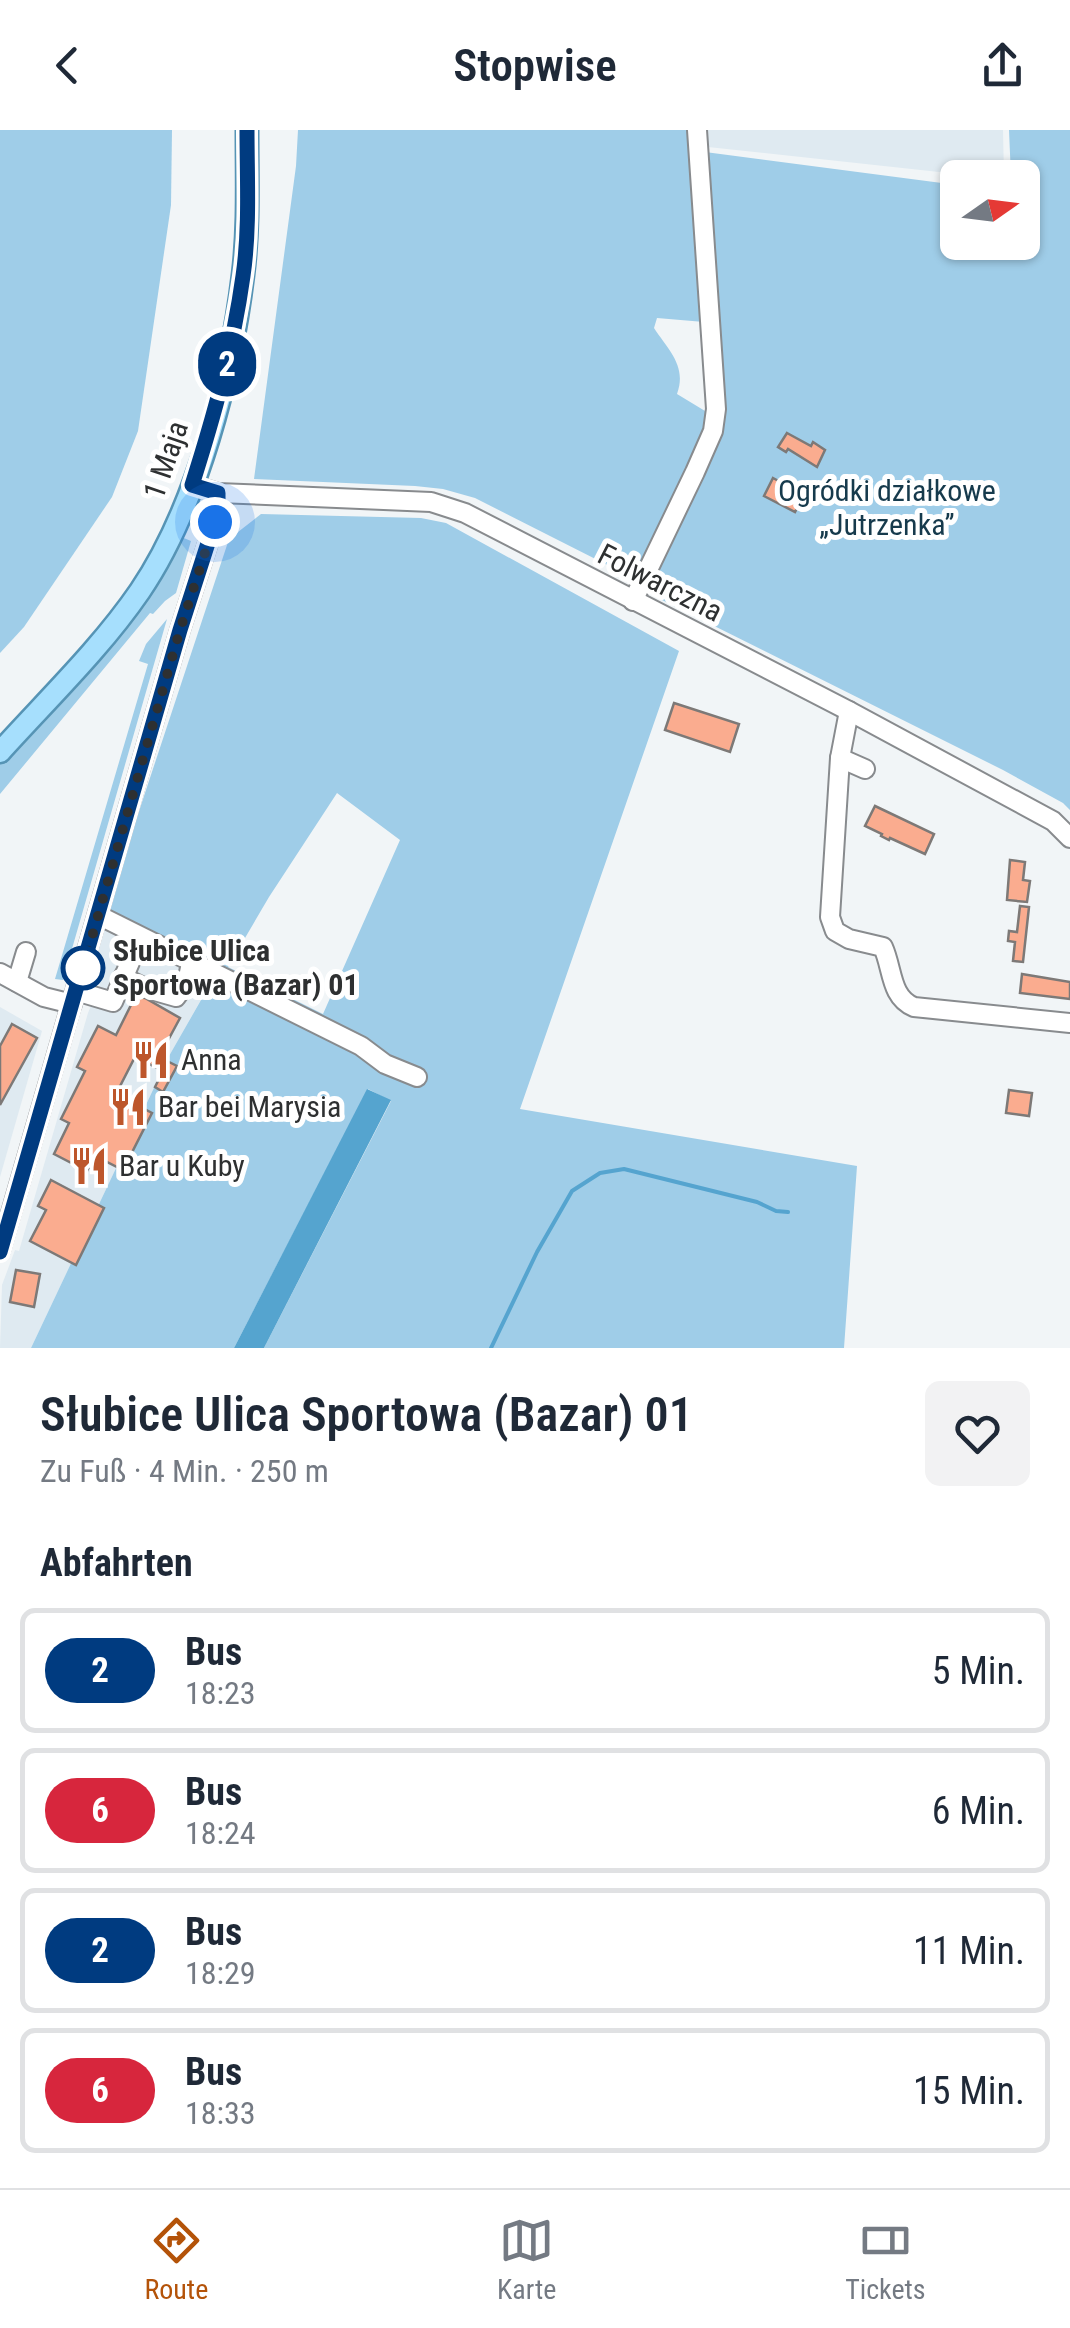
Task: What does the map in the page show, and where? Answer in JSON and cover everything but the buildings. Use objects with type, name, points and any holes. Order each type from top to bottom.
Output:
[{"type":"main road","name":"1 Maja","points":[[0,752],[142,588],[174,529],[192,485],[230,354],[244,274],[247,130]]},
{"type":"street","points":[[633,601],[712,431],[716,406],[697,130]]},
{"type":"street","name":"Folwarczna","points":[[192,485],[218,493],[431,502],[464,513],[849,711],[1052,822],[1070,838]]},
{"type":"street","points":[[0,1252],[180,630],[218,512],[218,493]]},
{"type":"street","points":[[849,711],[840,758],[830,917],[835,931],[882,947],[896,992],[903,1002],[914,1007],[1070,1023]]},
{"type":"street","points":[[840,758],[865,769]]},
{"type":"street","points":[[98,915],[133,956],[148,988],[176,997],[186,982],[191,962]]},
{"type":"street","points":[[21,951],[8,977],[44,997],[113,1002],[133,956]]},
{"type":"street","points":[[133,956],[191,962],[417,1078]]},
{"type":"shaded area","points":[[708,130],[1003,130],[1004,160],[940,160],[940,172],[708,147]]},
{"type":"shaded area","points":[[104,926],[211,982],[169,1056],[31,1348],[0,1348],[2,1285],[15,1250],[19,1251],[88,1013],[100,984],[90,981]]},
{"type":"shaded area","points":[[0,1007],[42,1031],[0,1177]]},
{"type":"shaded area","points":[[367,1089],[391,1100],[264,1348],[234,1348]]},
{"type":"green space","points":[[0,130],[172,130],[171,205],[138,431],[112,497],[24,627],[0,653]]},
{"type":"green space","name":"Ogródki działkowe „Jutrzenka”","points":[[298,130],[691,130],[704,322],[657,318],[654,328],[678,367],[677,394],[710,414],[633,578],[475,498],[443,489],[254,479]]},
{"type":"green space","name":"Ogródki działkowe „Jutrzenka”","points":[[1009,130],[1070,130],[1070,810],[1003,770],[648,593],[715,448],[722,416],[705,152],[940,183],[940,260],[1040,260],[1040,160],[1010,160]]},
{"type":"green space","points":[[261,514],[421,518],[446,523],[679,651],[520,1109],[857,1166],[844,1348],[264,1348],[391,1101],[368,1089],[234,1348],[31,1348],[169,1056],[205,993],[196,987],[201,977],[211,982],[217,972],[104,917],[229,539]],"holes":[[[337,793],[400,840],[323,1014],[228,967]]]},
{"type":"green space","points":[[179,536],[191,541],[176,593],[150,613],[0,794],[0,760]]},
{"type":"green space","points":[[167,619],[63,980],[55,979],[148,664],[139,661],[146,644]]},
{"type":"waterway","points":[[491,1348],[537,1252],[572,1191],[600,1173],[624,1169],[788,1212]]},
{"type":"bus line","name":"2","points":[[0,1252],[180,630],[218,512],[218,493],[192,485],[230,354],[244,274],[247,130]]},
{"type":"place","name":"Słubice Ulica Sportowa (Bazar) 01","points":[[83,968]]},
{"type":"place","name":"Anna","points":[[151,1060]]},
{"type":"place","name":"Bar bei Marysia","points":[[128,1107]]},
{"type":"place","name":"Bar u Kuby","points":[[89,1166]]},
{"type":"route","points":[[83,968],[215,522]]}]
